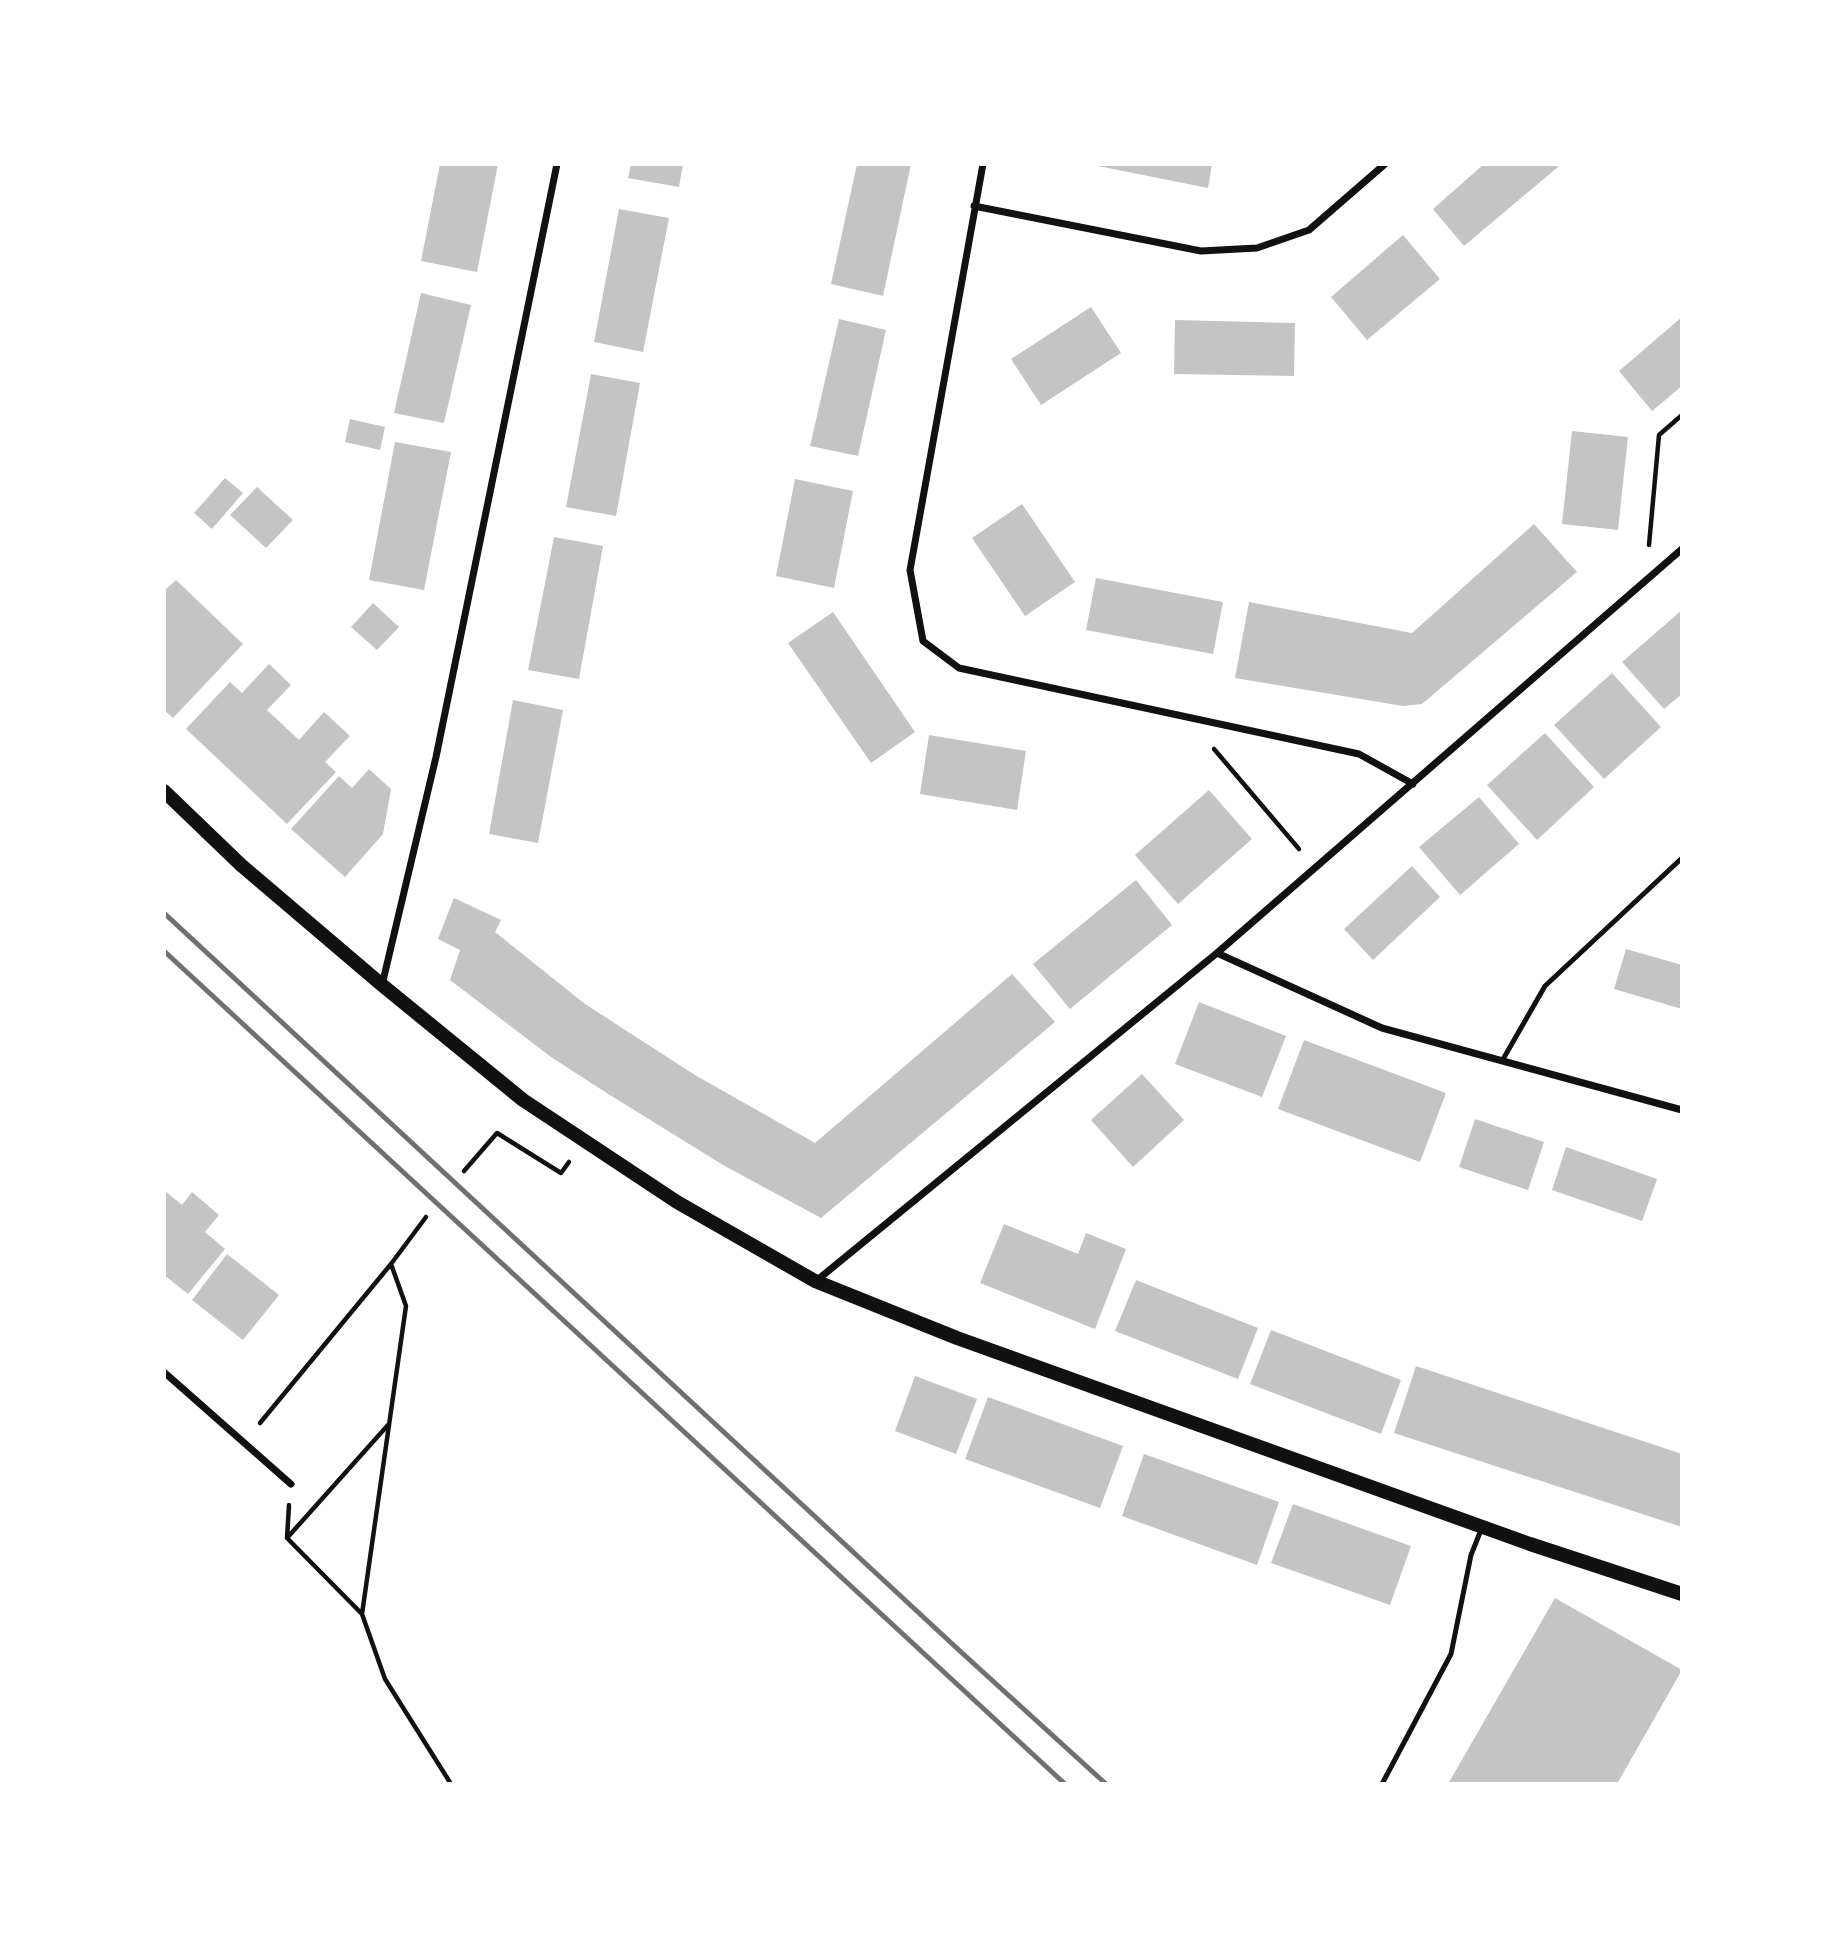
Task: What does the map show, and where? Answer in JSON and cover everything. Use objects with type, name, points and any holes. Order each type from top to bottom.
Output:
[{"type":"main road","points":[[164,791],[241,865],[523,1100],[677,1202],[815,1281],[957,1338],[1482,1527],[1682,1594]]},
{"type":"street","points":[[382,985],[436,757],[557,164]]},
{"type":"street","points":[[983,164],[910,569],[923,640],[959,668],[1359,754],[1413,784]]},
{"type":"street","points":[[974,206],[1201,251],[1257,248],[1309,230],[1385,164]]},
{"type":"street","points":[[815,1281],[1217,953],[1682,549]]},
{"type":"street","points":[[1217,953],[1382,1028],[1682,1110]]},
{"type":"street","points":[[164,1372],[291,1483]]},
{"type":"lane","points":[[1502,1061],[1545,985],[1682,858]]},
{"type":"lane","points":[[1382,1783],[1451,1654],[1471,1555],[1482,1527]]},
{"type":"path","points":[[1646,581],[1659,435],[1682,415]]},
{"type":"path","points":[[1186,717],[1315,869]]},
{"type":"path","points":[[464,1171],[497,1133],[561,1173],[582,1141]]},
{"type":"path","points":[[245,1443],[426,1217]]},
{"type":"path","points":[[362,1614],[405,1306],[391,1264]]},
{"type":"path","points":[[389,1424],[287,1538],[362,1614],[385,1679],[450,1783]]},
{"type":"building","points":[[440,164],[498,164],[477,272],[421,261]]},
{"type":"building","points":[[631,164],[683,164],[679,187],[628,178]]},
{"type":"building","points":[[857,164],[911,164],[883,296],[831,284]]},
{"type":"building","points":[[1088,164],[1212,164],[1208,188]]},
{"type":"building","points":[[1484,164],[1556,164],[1558,167],[1464,246],[1433,209]]},
{"type":"building","points":[[619,209],[669,218],[643,352],[594,342]]},
{"type":"building","points":[[1403,235],[1440,279],[1367,340],[1331,297]]},
{"type":"building","points":[[421,293],[471,305],[444,423],[394,413]]},
{"type":"building","points":[[1091,307],[1121,353],[1041,405],[1011,359]]},
{"type":"building","points":[[1682,317],[1682,386],[1652,411],[1619,371]]},
{"type":"building","points":[[839,319],[886,330],[858,456],[810,446]]},
{"type":"building","points":[[1175,320],[1295,323],[1294,376],[1174,374]]},
{"type":"building","points":[[591,374],[640,383],[616,516],[566,507]]},
{"type":"building","points":[[350,419],[385,427],[380,450],[345,442]]},
{"type":"building","points":[[1572,431],[1628,437],[1618,530],[1562,524]]},
{"type":"building","points":[[395,442],[451,452],[424,590],[369,580]]},
{"type":"building","points":[[225,478],[243,493],[212,529],[194,513]]},
{"type":"building","points":[[795,479],[853,491],[834,588],[776,576]]},
{"type":"building","points":[[257,487],[293,520],[266,548],[230,515]]},
{"type":"building","points":[[1022,504],[1075,582],[1025,616],[972,538]]},
{"type":"building","points":[[1534,524],[1577,572],[1422,704],[1403,706],[1235,678],[1249,602],[1412,633]]},
{"type":"building","points":[[554,537],[603,546],[579,679],[528,670]]},
{"type":"building","points":[[1096,578],[1223,602],[1213,654],[1086,630]]},
{"type":"building","points":[[176,580],[243,644],[173,718],[164,710],[164,591]]},
{"type":"building","points":[[373,603],[399,627],[377,650],[351,627]]},
{"type":"building","points":[[1682,610],[1682,694],[1664,709],[1622,662]]},
{"type":"building","points":[[833,612],[915,732],[871,763],[788,643]]},
{"type":"building","points":[[269,664],[291,685],[267,710],[299,740],[324,712],[350,736],[325,762],[336,772],[287,824],[186,729],[230,682],[242,693]]},
{"type":"building","points":[[1612,673],[1661,727],[1604,779],[1554,725]]},
{"type":"building","points":[[513,700],[563,710],[538,843],[489,834]]},
{"type":"building","points":[[1545,733],[1594,787],[1537,840],[1487,785]]},
{"type":"building","points":[[929,735],[1026,751],[1017,810],[920,794]]},
{"type":"building","points":[[369,769],[391,789],[383,834],[345,877],[291,829],[339,776],[352,788]]},
{"type":"building","points":[[1209,790],[1252,839],[1178,904],[1135,855]]},
{"type":"building","points":[[1479,797],[1519,844],[1460,895],[1419,847]]},
{"type":"building","points":[[1412,866],[1440,897],[1373,960],[1344,929]]},
{"type":"building","points":[[1136,880],[1172,925],[1070,1009],[1033,964]]},
{"type":"building","points":[[454,898],[501,920],[495,932],[585,1004],[695,1075],[815,1143],[1012,974],[1055,1022],[821,1218],[723,1165],[605,1092],[551,1057],[450,980],[460,950],[438,939]]},
{"type":"building","points":[[1626,949],[1682,965],[1682,1009],[1614,989]]},
{"type":"building","points":[[1199,1002],[1286,1036],[1262,1097],[1175,1064]]},
{"type":"building","points":[[1304,1040],[1446,1093],[1420,1162],[1278,1109]]},
{"type":"building","points":[[1142,1074],[1184,1120],[1133,1167],[1091,1120]]},
{"type":"building","points":[[1475,1119],[1544,1142],[1528,1190],[1459,1167]]},
{"type":"building","points":[[1566,1147],[1657,1179],[1642,1221],[1552,1190]]},
{"type":"building","points":[[164,1190],[182,1205],[192,1192],[219,1215],[205,1232],[225,1249],[188,1294],[164,1275]]},
{"type":"building","points":[[1004,1224],[1078,1254],[1086,1233],[1126,1249],[1095,1329],[980,1283]]},
{"type":"building","points":[[227,1254],[279,1295],[243,1340],[192,1300]]},
{"type":"building","points":[[1136,1280],[1258,1328],[1238,1379],[1115,1331]]},
{"type":"building","points":[[1271,1330],[1401,1380],[1381,1434],[1250,1384]]},
{"type":"building","points":[[1416,1366],[1682,1454],[1682,1527],[1394,1433]]},
{"type":"building","points":[[915,1376],[977,1399],[956,1454],[895,1431]]},
{"type":"building","points":[[988,1397],[1123,1446],[1100,1508],[965,1459]]},
{"type":"building","points":[[1144,1454],[1279,1502],[1257,1565],[1122,1516]]},
{"type":"building","points":[[1293,1504],[1411,1546],[1390,1605],[1271,1563]]},
{"type":"building","points":[[1555,1598],[1682,1670],[1617,1784],[1448,1784]]},
{"type":"railway","points":[[164,913],[1106,1784]]},
{"type":"railway","points":[[164,951],[1065,1784]]}]
